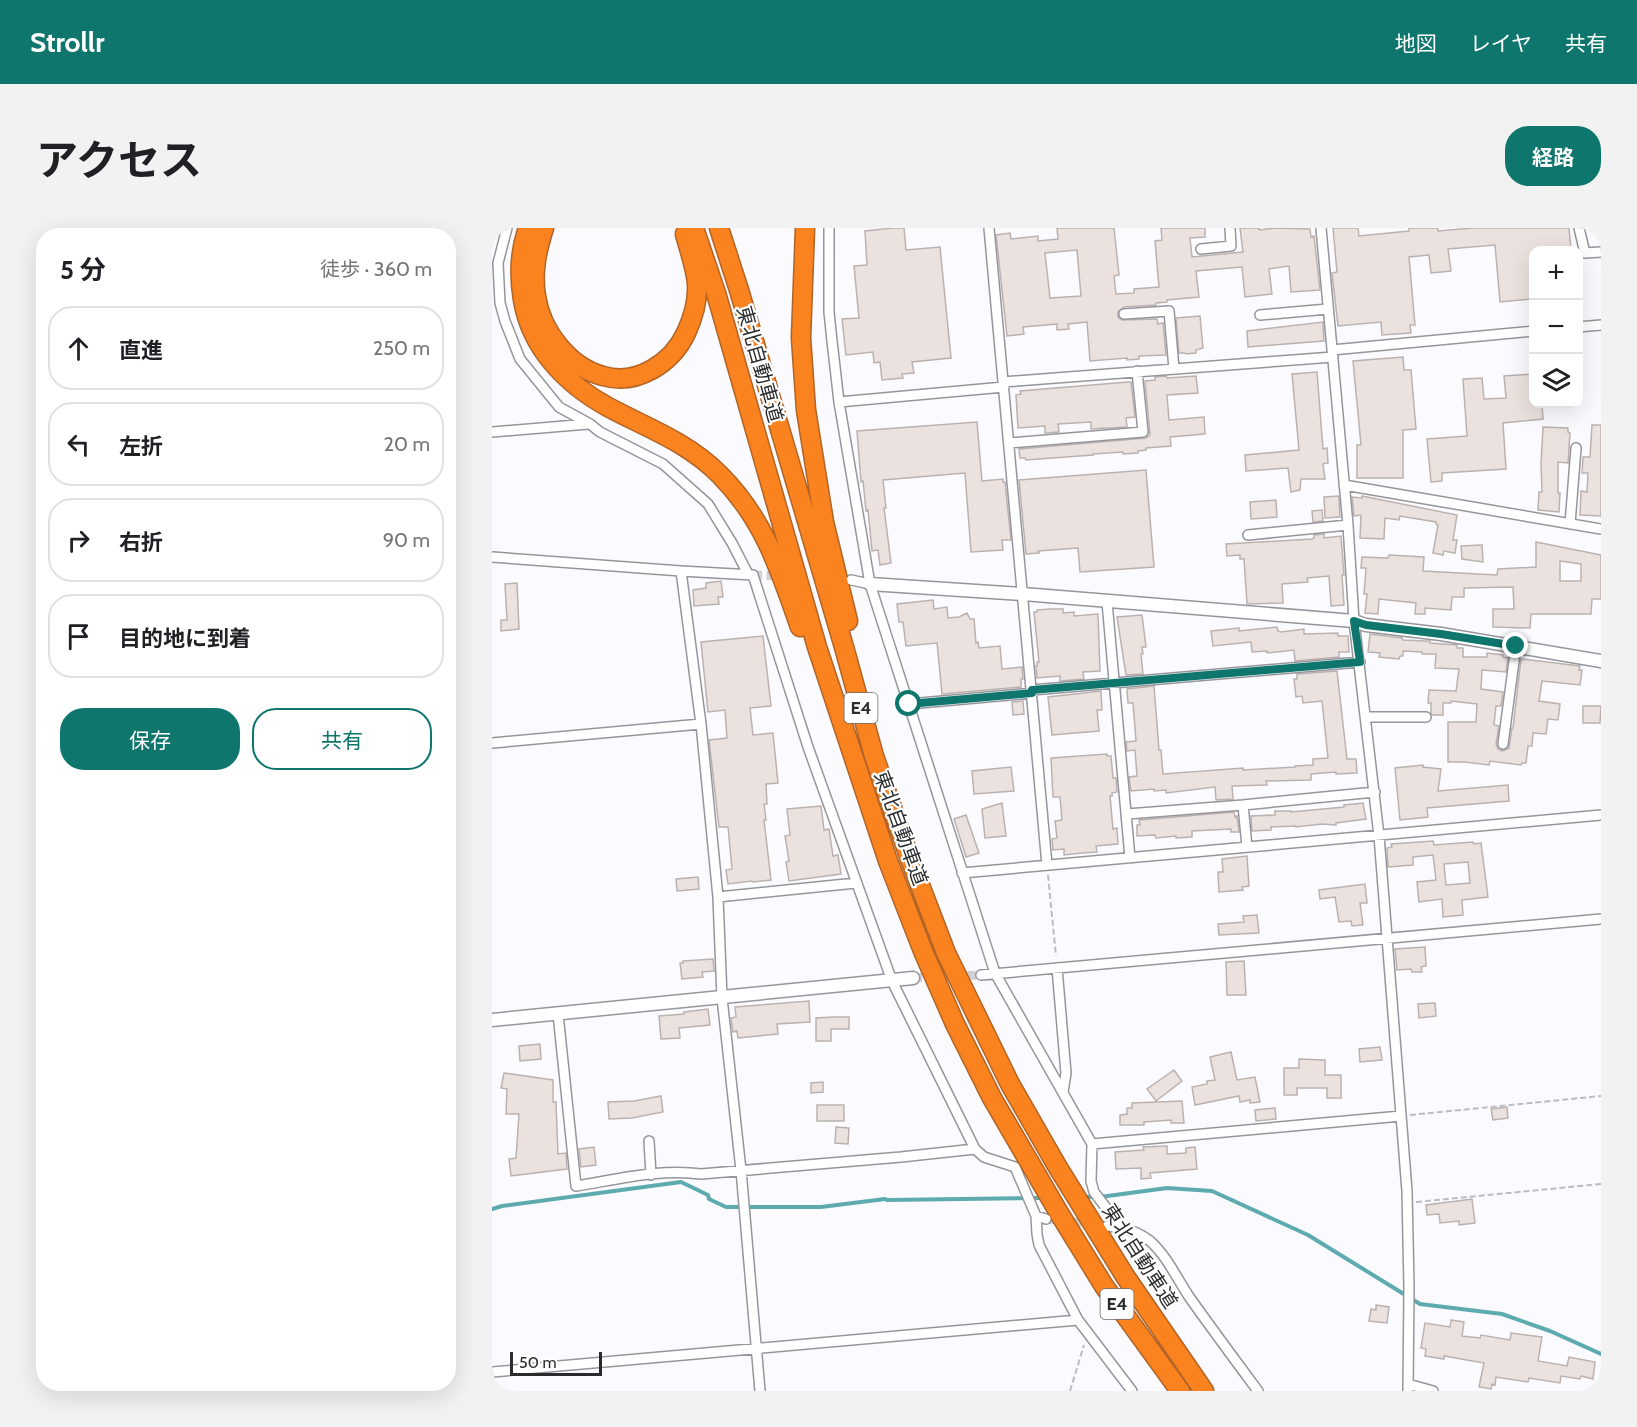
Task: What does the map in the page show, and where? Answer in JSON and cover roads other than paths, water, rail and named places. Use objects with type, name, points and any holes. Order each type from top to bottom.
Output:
[{"type":"highway","points":[[528,228],[522,248],[522,293],[529,323],[536,340],[549,360],[566,378],[607,406],[682,444],[720,474],[754,517],[766,538],[808,650],[841,760],[888,861]]},
{"type":"highway","points":[[544,228],[535,262],[534,278],[536,296],[546,326],[562,350],[574,361],[604,377],[615,378],[636,376],[657,367],[675,350],[687,330],[695,308],[697,283],[684,228]]},
{"type":"highway","name":"東北自動車道","points":[[694,228],[720,304],[817,647],[888,861],[923,951],[955,1024],[992,1098],[1031,1163],[1047,1216],[1104,1286],[1180,1391]]},
{"type":"highway","name":"東北自動車道","points":[[719,228],[874,756],[946,953],[1011,1084],[1057,1166],[1131,1286],[1204,1391]]},
{"type":"highway","points":[[805,228],[801,338],[806,410],[817,482],[824,522],[854,646],[910,859]]},
{"type":"street","points":[[507,228],[496,257],[500,303],[520,358],[559,407],[600,432],[663,464],[708,504],[748,574]]},
{"type":"street","points":[[829,228],[829,312],[839,402],[870,584],[995,973],[1092,1144],[1091,1181],[1094,1192],[1121,1227]]},
{"type":"street","points":[[989,228],[1047,865]]},
{"type":"street","points":[[1201,249],[1231,246],[1230,228]]},
{"type":"street","points":[[1321,228],[1348,525],[1354,621],[1379,836],[1401,1116],[1407,1203],[1408,1388],[1433,1391]]},
{"type":"street","points":[[1579,228],[1585,253],[1601,252]]},
{"type":"street","points":[[1260,315],[1328,309]]},
{"type":"street","points":[[1124,314],[1169,311],[1174,369]]},
{"type":"street","points":[[1583,326],[1601,324]]},
{"type":"street","points":[[839,402],[1529,331]]},
{"type":"street","points":[[1009,443],[1143,432],[1137,372]]},
{"type":"street","points":[[492,432],[590,424]]},
{"type":"street","points":[[1570,524],[1576,448]]},
{"type":"street","points":[[1344,485],[1601,529]]},
{"type":"street","points":[[1248,535],[1348,525]]},
{"type":"street","points":[[492,557],[681,572],[753,575],[808,747],[892,981],[975,1149],[984,1157],[1015,1167],[1047,1216],[1036,1234],[1039,1245],[1078,1320],[1131,1391]]},
{"type":"street","points":[[681,572],[701,724],[718,897],[722,998],[741,1170],[760,1391]]},
{"type":"street","points":[[851,580],[870,584],[1354,621],[1366,625],[1441,634],[1601,661]]},
{"type":"street","points":[[1107,602],[1130,858]]},
{"type":"street","points":[[1503,744],[1516,646]]},
{"type":"street","points":[[909,704],[1114,683],[1360,662]]},
{"type":"street","points":[[1366,717],[1426,717]]},
{"type":"street","points":[[492,743],[701,724]]},
{"type":"street","points":[[1127,814],[1375,792]]},
{"type":"street","points":[[1243,805],[1247,848]]},
{"type":"street","points":[[962,873],[1601,815]]},
{"type":"street","points":[[718,897],[856,883]]},
{"type":"street","points":[[981,975],[1601,919]]},
{"type":"street","points":[[1057,968],[1066,1073],[1063,1092]]},
{"type":"street","points":[[492,1020],[913,978]]},
{"type":"street","points":[[558,1014],[576,1186],[683,1171],[701,1174],[975,1149]]},
{"type":"street","points":[[1092,1144],[1401,1116]]},
{"type":"street","points":[[649,1141],[651,1174]]},
{"type":"street","points":[[1107,1226],[1121,1227],[1138,1233],[1151,1242],[1172,1268],[1188,1295],[1258,1391]]},
{"type":"street","points":[[492,1372],[1078,1320]]},
{"type":"waterway","points":[[492,1209],[681,1182],[726,1207],[821,1207],[885,1199],[1042,1198]]},
{"type":"waterway","points":[[1082,1197],[1100,1197],[1167,1188],[1212,1191],[1308,1235],[1420,1304],[1502,1314],[1550,1331],[1601,1354]]},
{"type":"tunnel","points":[[753,575],[783,576]]},
{"type":"tunnel","points":[[913,978],[981,975]]},
{"type":"tunnel","points":[[1046,1219],[1093,1224]]}]
